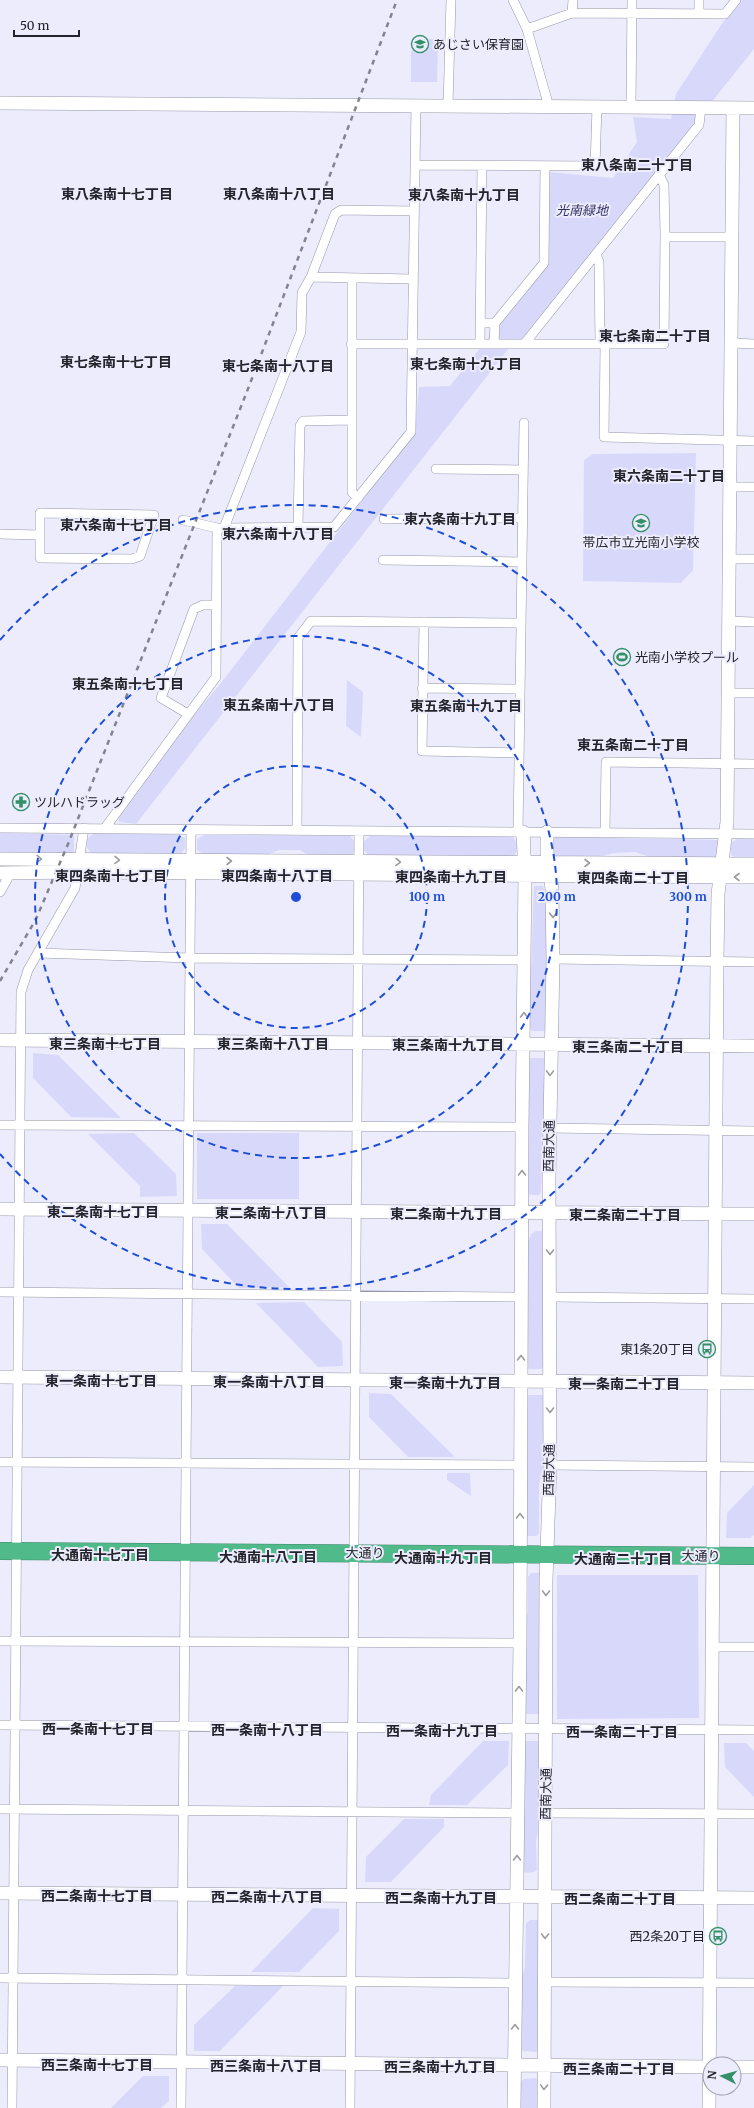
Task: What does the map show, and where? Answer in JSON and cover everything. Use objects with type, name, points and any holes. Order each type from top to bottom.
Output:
[{"type":"highway","name":"大通り","points":[[0,1551],[354,1552],[520,1555],[754,1556]]},
{"type":"street","points":[[448,105],[451,0]]},
{"type":"street","points":[[513,0],[527,29],[549,107]]},
{"type":"street","points":[[572,13],[573,0]]},
{"type":"street","points":[[631,107],[632,0]]},
{"type":"street","points":[[699,0],[699,14]]},
{"type":"street","points":[[527,29],[572,13],[725,14],[736,0]]},
{"type":"street","points":[[0,103],[754,108]]},
{"type":"street","points":[[183,520],[220,528],[334,527],[411,432],[416,105]]},
{"type":"street","points":[[415,165],[595,166],[597,107]]},
{"type":"street","points":[[524,343],[699,126],[701,108]]},
{"type":"street","points":[[710,2056],[709,1982],[715,1383],[714,1214],[718,894],[726,834],[728,764],[733,108]]},
{"type":"street","points":[[480,343],[482,166]]},
{"type":"street","points":[[494,343],[495,323],[544,263],[545,166]]},
{"type":"street","points":[[351,344],[664,344],[666,237],[664,185],[659,174]]},
{"type":"street","points":[[105,828],[216,677],[215,605],[220,528],[301,332],[302,293],[311,277],[335,214],[341,210],[414,211]]},
{"type":"street","points":[[666,237],[732,237]]},
{"type":"street","points":[[596,254],[599,262],[603,343],[604,437],[754,441]]},
{"type":"street","points":[[311,277],[413,279]]},
{"type":"street","points":[[352,278],[352,492],[358,498]]},
{"type":"street","points":[[480,323],[495,323]]},
{"type":"street","points":[[732,343],[754,344]]},
{"type":"street","points":[[298,527],[300,426],[303,421],[351,420]]},
{"type":"street","points":[[521,832],[519,753],[524,423]]},
{"type":"street","points":[[436,469],[523,470]]},
{"type":"street","points":[[730,487],[754,487]]},
{"type":"street","points":[[40,513],[154,515],[140,556],[132,559],[40,558],[39,535],[40,513]]},
{"type":"street","points":[[384,519],[522,518]]},
{"type":"street","points":[[0,534],[39,535]]},
{"type":"street","points":[[730,559],[754,559]]},
{"type":"street","points":[[383,560],[522,562]]},
{"type":"street","points":[[188,714],[161,698],[194,609],[203,605],[215,605]]},
{"type":"street","points":[[297,831],[298,638],[311,621],[521,623]]},
{"type":"street","points":[[729,621],[754,622]]},
{"type":"street","points":[[424,622],[422,751],[519,753]]},
{"type":"street","points":[[422,688],[520,689]]},
{"type":"street","points":[[728,693],[754,693]]},
{"type":"street","points":[[605,833],[606,762],[754,764]]},
{"type":"street","points":[[0,828],[754,834]]},
{"type":"street","points":[[12,2108],[6,2060],[14,1978],[15,1642],[19,1377],[21,992],[28,970],[75,888],[84,828]]},
{"type":"street","points":[[181,2108],[188,1293],[190,830]]},
{"type":"street","points":[[350,2108],[359,832]]},
{"type":"street","name":"西南大通","points":[[514,2108],[520,1643],[522,1127],[525,869],[521,832]]},
{"type":"street","name":"西南大通","points":[[544,2108],[547,1554],[550,1465],[550,1128],[553,959],[551,876],[548,863],[547,832]]},
{"type":"street","points":[[0,859],[78,866],[525,869],[551,876],[754,877]]},
{"type":"street","points":[[525,869],[548,863],[754,864]]},
{"type":"street","points":[[0,892],[5,874],[78,866]]},
{"type":"street","points":[[38,953],[190,958],[524,960]]},
{"type":"street","points":[[553,959],[754,962]]},
{"type":"street","points":[[0,1040],[754,1046]]},
{"type":"street","points":[[0,1124],[522,1127]]},
{"type":"street","points":[[550,1128],[754,1131]]},
{"type":"street","points":[[0,1208],[754,1214]]},
{"type":"street","points":[[0,1292],[521,1297]]},
{"type":"street","points":[[550,1297],[754,1299]]},
{"type":"street","points":[[0,1377],[754,1383]]},
{"type":"street","points":[[0,1462],[355,1463],[520,1466]]},
{"type":"street","points":[[550,1465],[754,1467]]},
{"type":"street","points":[[0,1641],[520,1643]]},
{"type":"street","points":[[713,1647],[754,1647]]},
{"type":"street","points":[[0,1725],[184,1725],[754,1730]]},
{"type":"street","points":[[0,1809],[517,1813]]},
{"type":"street","points":[[546,1813],[754,1814]]},
{"type":"street","points":[[0,1893],[754,1898]]},
{"type":"street","points":[[0,1978],[351,1980],[515,1983]]},
{"type":"street","points":[[545,1982],[754,1983]]},
{"type":"street","points":[[6,2060],[702,2067]]},
{"type":"street","points":[[742,2067],[754,2067]]},
{"type":"street","points":[[709,2096],[709,2108]]},
{"type":"green space","name":"光南緑地","points":[[742,0],[754,0],[754,49],[523,338],[509,348],[136,824],[119,822],[118,816],[189,721],[221,683],[415,432],[419,387],[450,386],[547,263],[548,172],[613,178],[637,142],[633,117],[671,119],[676,94],[723,22]]},
{"type":"green space","points":[[422,39],[438,39],[437,82],[411,82],[411,52]]},
{"type":"green space","points":[[696,453],[693,570],[681,583],[583,581],[584,460],[593,454]]},
{"type":"green space","points":[[347,680],[363,692],[361,737],[346,726]]},
{"type":"green space","points":[[0,833],[74,835],[74,852],[68,856],[0,855]]},
{"type":"green space","points":[[94,833],[178,835],[185,838],[185,848],[181,854],[91,853],[87,848],[87,839]]},
{"type":"green space","points":[[204,835],[350,836],[354,841],[354,852],[349,856],[309,856],[300,850],[279,850],[264,856],[207,856],[197,850],[197,839]]},
{"type":"green space","points":[[372,835],[512,836],[517,848],[514,856],[370,856],[363,850],[364,841]]},
{"type":"green space","points":[[556,837],[720,840],[718,856],[713,858],[650,857],[635,852],[614,853],[595,858],[556,858],[551,856],[551,840]]},
{"type":"green space","points":[[740,837],[754,838],[754,858],[734,858],[731,854],[731,843]]},
{"type":"green space","points":[[534,886],[543,886],[548,899],[547,1028],[545,1031],[532,1031],[529,1027]]},
{"type":"green space","points":[[33,1053],[58,1055],[121,1118],[71,1117],[33,1078]]},
{"type":"green space","points":[[531,1058],[544,1058],[548,1061],[546,1142],[541,1192],[539,1195],[530,1195],[526,1191],[528,1060]]},
{"type":"green space","points":[[134,1133],[176,1174],[177,1196],[140,1197],[140,1186],[88,1134]]},
{"type":"green space","points":[[197,1133],[299,1133],[299,1199],[197,1199]]},
{"type":"green space","points":[[201,1224],[227,1224],[289,1287],[239,1288],[202,1249]]},
{"type":"green space","points":[[536,1231],[543,1231],[544,1365],[541,1369],[529,1369],[525,1366],[528,1242],[531,1234]]},
{"type":"green space","points":[[304,1302],[342,1342],[343,1366],[318,1367],[256,1303]]},
{"type":"green space","points":[[369,1393],[391,1394],[455,1457],[408,1457],[369,1417]]},
{"type":"green space","points":[[528,1395],[543,1395],[545,1398],[544,1462],[539,1485],[539,1533],[537,1536],[527,1536],[524,1533],[526,1397]]},
{"type":"green space","points":[[447,1473],[470,1473],[471,1496],[447,1480]]},
{"type":"green space","points":[[754,1485],[754,1535],[750,1538],[726,1538],[727,1513]]},
{"type":"green space","points":[[531,1573],[540,1573],[539,1714],[526,1714],[522,1711],[525,1622],[528,1612],[528,1577]]},
{"type":"green space","points":[[557,1575],[698,1575],[699,1718],[557,1719]]},
{"type":"green space","points":[[483,1741],[509,1741],[508,1765],[467,1805],[429,1805],[431,1795]]},
{"type":"green space","points":[[526,1741],[540,1741],[541,1820],[536,1841],[537,1870],[534,1872],[525,1873],[521,1870],[523,1745]]},
{"type":"green space","points":[[724,1743],[746,1743],[754,1751],[754,1797],[725,1767]]},
{"type":"green space","points":[[404,1819],[444,1819],[444,1827],[391,1882],[365,1882],[366,1857]]},
{"type":"green space","points":[[313,1908],[339,1909],[339,1931],[299,1972],[251,1972]]},
{"type":"green space","points":[[530,1920],[538,1920],[541,1923],[539,2049],[536,2052],[524,2051],[520,2048],[520,1983],[525,1968],[526,1923]]},
{"type":"green space","points":[[235,1986],[283,1986],[220,2051],[194,2051],[194,2025]]},
{"type":"green space","points":[[143,2076],[169,2076],[169,2101],[161,2108],[111,2108]]},
{"type":"green space","points":[[536,2078],[539,2084],[539,2108],[520,2108],[520,2082],[524,2079]]},
{"type":"railway","points":[[0,981],[36,919],[68,844],[246,394],[397,0]]},
{"type":"place","name":"あじさい保育園","points":[[420,44]]},
{"type":"place","name":"帯広市立光南小学校","points":[[641,523]]},
{"type":"place","name":"光南小学校プール","points":[[622,657]]},
{"type":"place","name":"ツルハドラッグ","points":[[21,802]]},
{"type":"place","name":"東1条20丁目","points":[[707,1349]]},
{"type":"place","name":"西2条20丁目","points":[[718,1936]]},
{"type":"district","name":"東八条南二十丁目","points":[[637,165]]},
{"type":"district","name":"東八条南十七丁目","points":[[117,194]]},
{"type":"district","name":"東八条南十八丁目","points":[[279,194]]},
{"type":"district","name":"東八条南十九丁目","points":[[464,195]]},
{"type":"district","name":"東七条南二十丁目","points":[[655,336]]},
{"type":"district","name":"東七条南十七丁目","points":[[116,362]]},
{"type":"district","name":"東七条南十九丁目","points":[[466,364]]},
{"type":"district","name":"東七条南十八丁目","points":[[278,366]]},
{"type":"district","name":"東六条南二十丁目","points":[[669,476]]},
{"type":"district","name":"東六条南十九丁目","points":[[460,519]]},
{"type":"district","name":"東六条南十七丁目","points":[[116,525]]},
{"type":"district","name":"東六条南十八丁目","points":[[278,534]]},
{"type":"district","name":"東五条南十七丁目","points":[[128,684]]},
{"type":"district","name":"東五条南十八丁目","points":[[279,705]]},
{"type":"district","name":"東五条南十九丁目","points":[[466,706]]},
{"type":"district","name":"東五条南二十丁目","points":[[633,745]]},
{"type":"district","name":"東四条南十七丁目","points":[[111,876]]},
{"type":"district","name":"東四条南十八丁目","points":[[277,876]]},
{"type":"district","name":"東四条南十九丁目","points":[[451,877]]},
{"type":"district","name":"東四条南二十丁目","points":[[633,878]]},
{"type":"district","name":"東三条南十七丁目","points":[[105,1044]]},
{"type":"district","name":"東三条南十八丁目","points":[[273,1044]]},
{"type":"district","name":"東三条南十九丁目","points":[[448,1045]]},
{"type":"district","name":"東三条南二十丁目","points":[[628,1047]]},
{"type":"district","name":"東二条南十七丁目","points":[[103,1212]]},
{"type":"district","name":"東二条南十八丁目","points":[[271,1213]]},
{"type":"district","name":"東二条南十九丁目","points":[[446,1214]]},
{"type":"district","name":"東二条南二十丁目","points":[[625,1215]]},
{"type":"district","name":"東一条南十七丁目","points":[[101,1381]]},
{"type":"district","name":"東一条南十八丁目","points":[[269,1382]]},
{"type":"district","name":"東一条南十九丁目","points":[[445,1383]]},
{"type":"district","name":"東一条南二十丁目","points":[[624,1384]]},
{"type":"district","name":"大通南十七丁目","points":[[100,1555]]},
{"type":"district","name":"大通南十八丁目","points":[[268,1557]]},
{"type":"district","name":"大通南十九丁目","points":[[443,1558]]},
{"type":"district","name":"大通南二十丁目","points":[[623,1559]]},
{"type":"district","name":"西一条南十七丁目","points":[[98,1729]]},
{"type":"district","name":"西一条南十八丁目","points":[[267,1730]]},
{"type":"district","name":"西一条南十九丁目","points":[[442,1731]]},
{"type":"district","name":"西一条南二十丁目","points":[[622,1732]]},
{"type":"district","name":"西二条南十七丁目","points":[[97,1896]]},
{"type":"district","name":"西二条南十八丁目","points":[[267,1897]]},
{"type":"district","name":"西二条南十九丁目","points":[[441,1898]]},
{"type":"district","name":"西二条南二十丁目","points":[[620,1899]]},
{"type":"district","name":"西三条南十七丁目","points":[[97,2065]]},
{"type":"district","name":"西三条南十八丁目","points":[[266,2066]]},
{"type":"district","name":"西三条南十九丁目","points":[[440,2067]]},
{"type":"district","name":"西三条南二十丁目","points":[[619,2069]]}]
